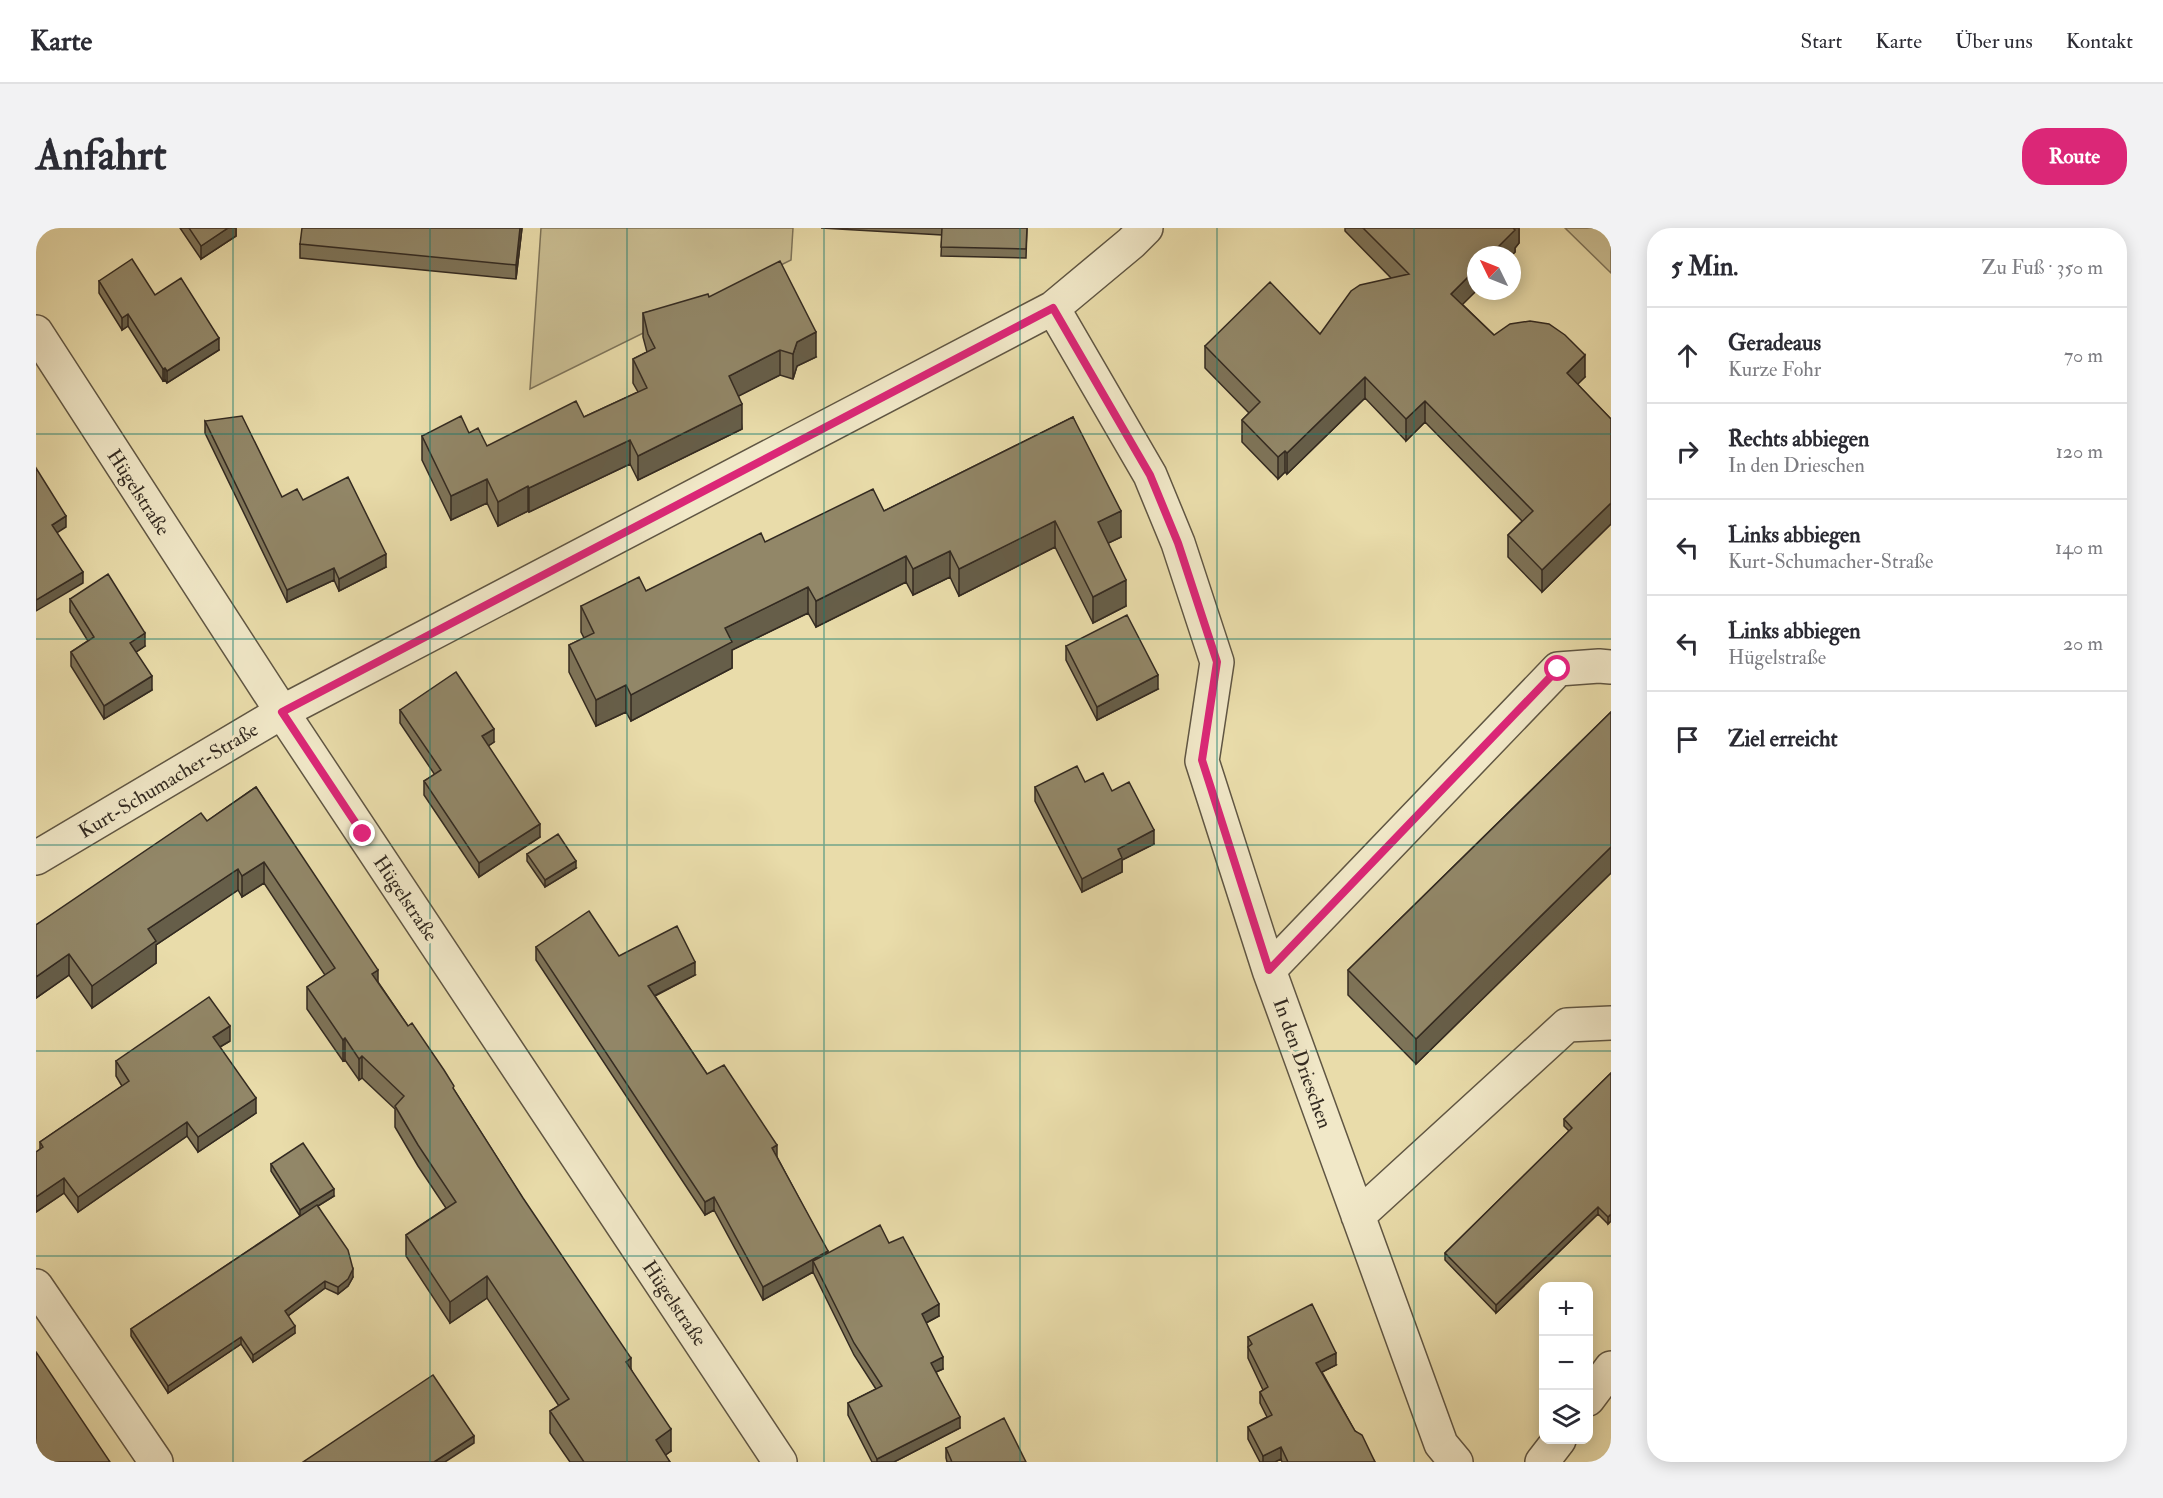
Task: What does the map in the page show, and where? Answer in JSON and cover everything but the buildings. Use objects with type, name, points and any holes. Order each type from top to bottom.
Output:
[{"type":"street","name":"Kurt-Schumacher-Straße","points":[[36,858],[282,712],[1053,308],[1146,228]]},
{"type":"street","name":"In den Drieschen","points":[[1053,308],[1150,475],[1178,543],[1217,662],[1202,760],[1269,970],[1441,1444],[1455,1462]]},
{"type":"street","name":"Hügelstraße","points":[[36,332],[282,712],[780,1462]]},
{"type":"street","points":[[1269,970],[1558,669],[1611,666]]},
{"type":"street","points":[[1358,1216],[1567,1025],[1611,1023]]},
{"type":"street","points":[[36,1286],[156,1462]]},
{"type":"street","points":[[1593,1392],[1611,1368]]},
{"type":"street","points":[[1542,1462],[1556,1444]]},
{"type":"shaded area","points":[[541,228],[793,228],[791,260],[530,389]]},
{"type":"shaded area","points":[[1565,228],[1611,228],[1611,273]]},
{"type":"route","points":[[363,834],[282,712],[1053,308],[1150,475],[1178,543],[1217,662],[1202,760],[1269,970],[1558,669]]}]
